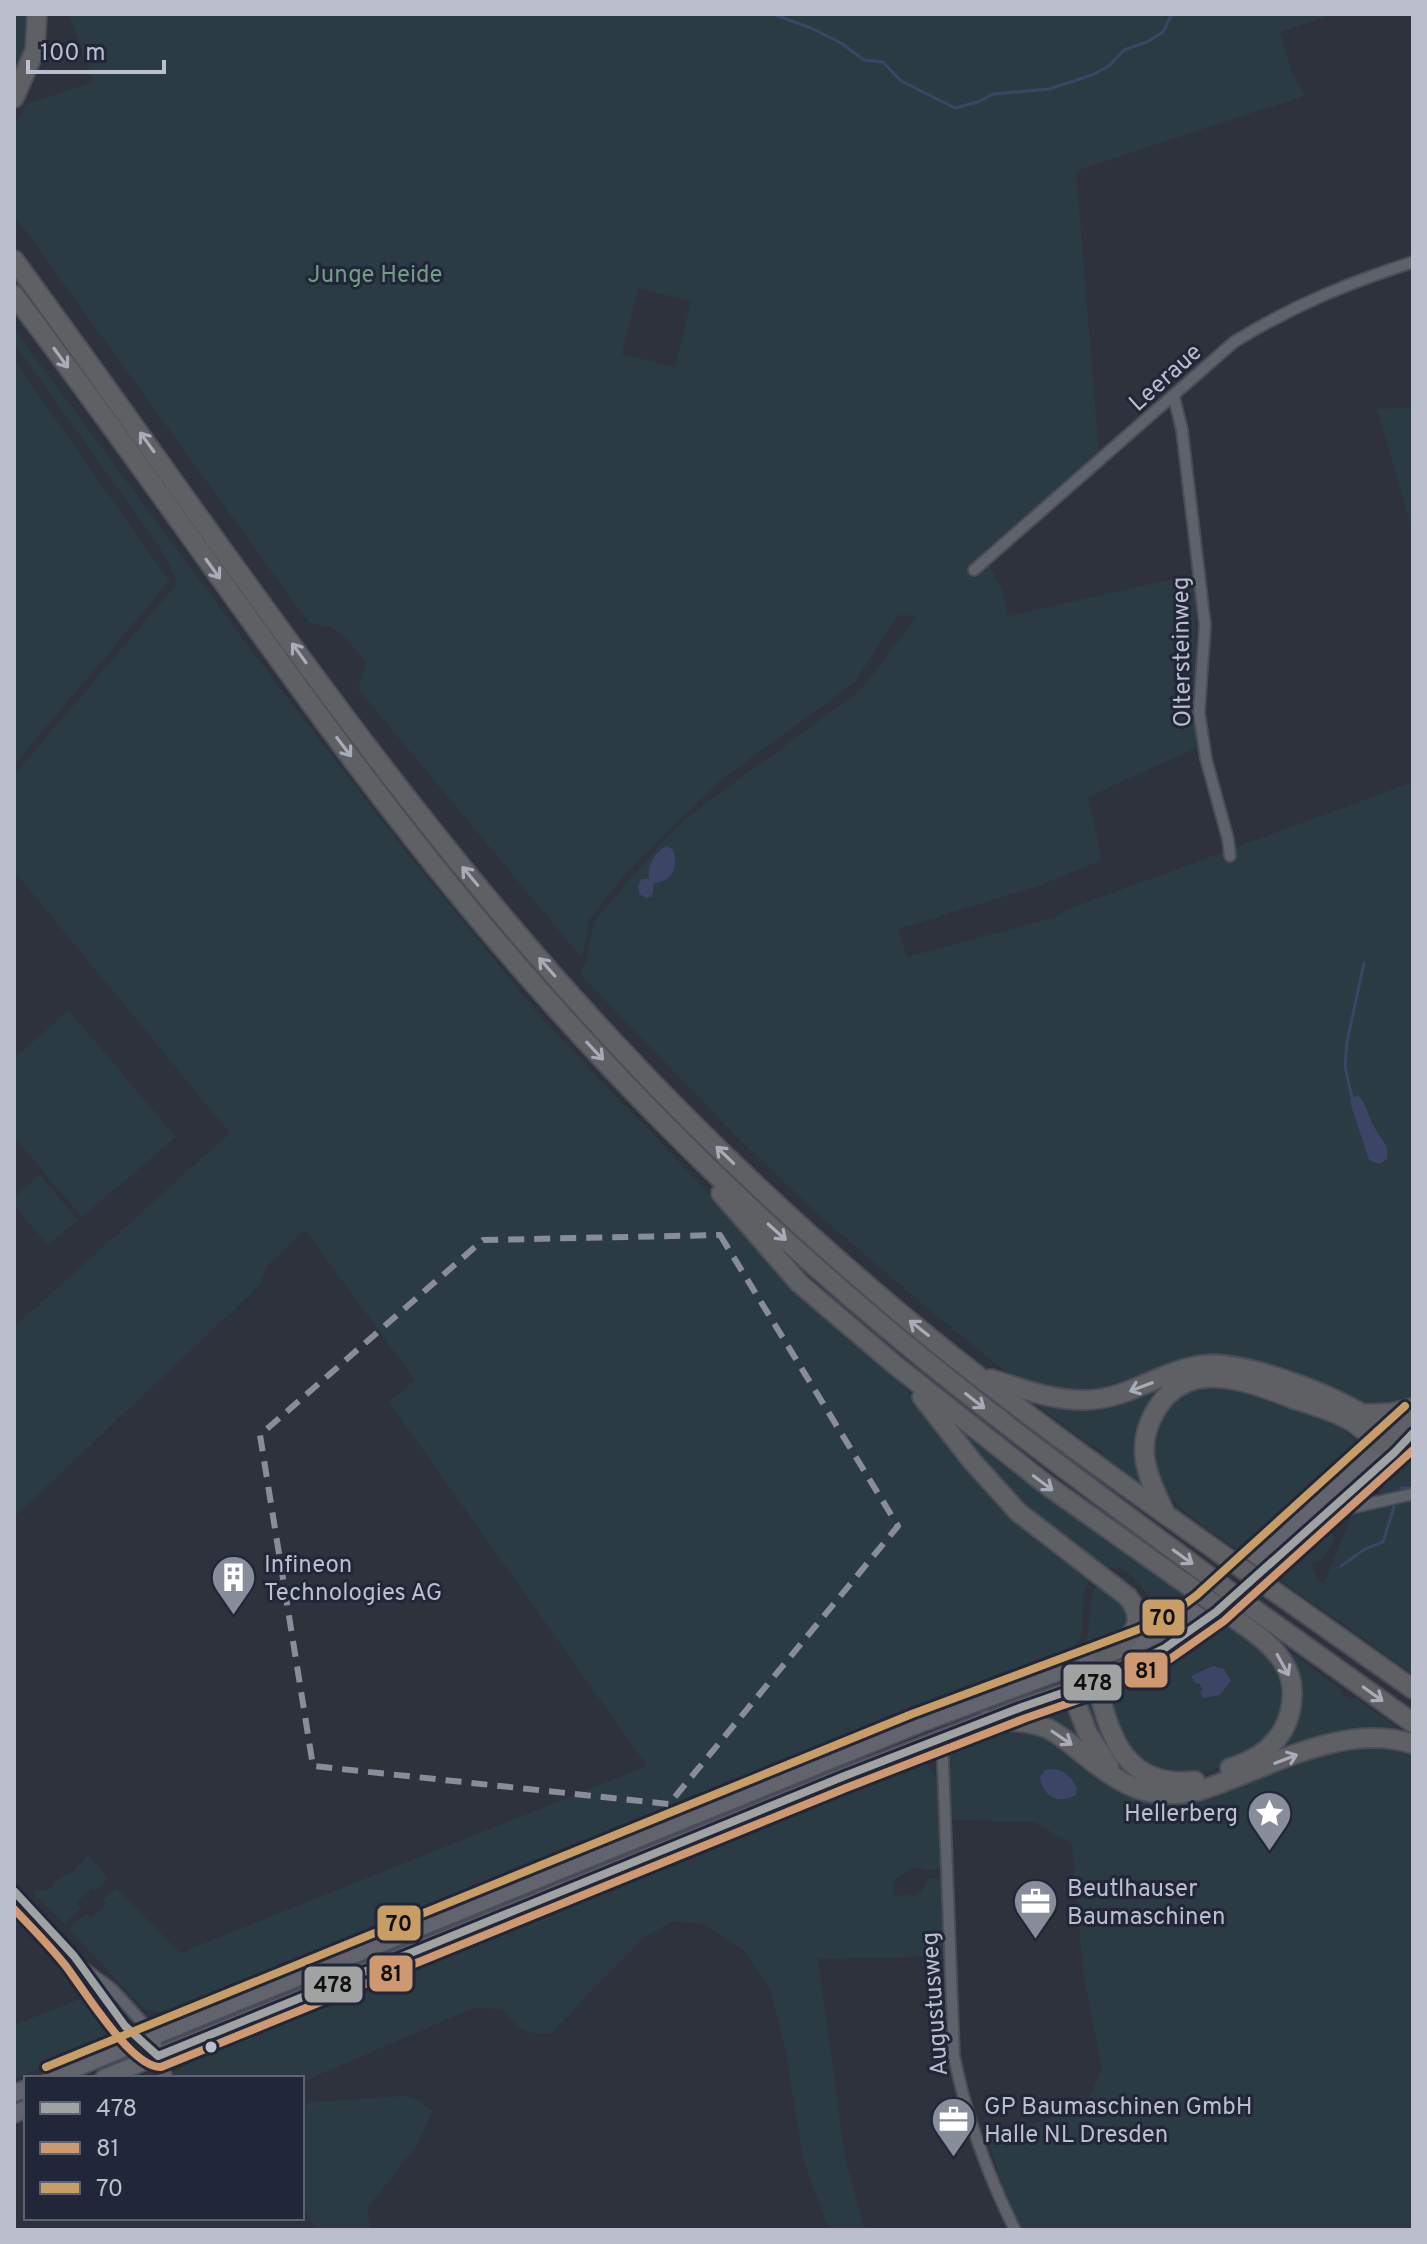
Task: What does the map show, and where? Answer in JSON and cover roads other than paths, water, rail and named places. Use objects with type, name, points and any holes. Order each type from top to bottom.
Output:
[{"type":"highway","points":[[14,98],[30,65],[38,31],[37,14]]},
{"type":"highway","points":[[14,83],[30,65]]},
{"type":"highway","points":[[14,260],[374,754],[468,874],[562,985],[655,1085],[767,1195],[904,1317],[1166,1515],[1253,1569],[1413,1689]]},
{"type":"highway","points":[[14,295],[415,841],[524,972],[639,1098],[826,1277],[1033,1446],[1214,1580],[1218,1604],[1276,1653],[1284,1664],[1292,1689],[1290,1714],[1274,1743],[1245,1763],[1197,1780],[1177,1783],[1145,1774],[1121,1752],[1109,1727],[1097,1681]]},
{"type":"highway","points":[[700,1159],[713,1184],[775,1257],[827,1308],[1048,1486],[1218,1604],[1413,1723]]},
{"type":"highway","points":[[981,1376],[1040,1394],[1087,1400],[1113,1397],[1186,1368],[1217,1363],[1234,1365],[1326,1397],[1364,1414],[1379,1426],[1387,1446]]},
{"type":"highway","points":[[894,1364],[1005,1499],[1128,1597],[1138,1618],[1133,1633],[1103,1657]]},
{"type":"highway","points":[[1166,1515],[1148,1475],[1143,1448],[1147,1425],[1161,1402],[1175,1390],[1202,1378],[1233,1378],[1330,1412],[1349,1420],[1387,1446]]},
{"type":"highway","points":[[1364,1414],[1413,1408]]},
{"type":"highway","points":[[1074,1667],[1071,1691],[1096,1749],[1131,1787]]},
{"type":"highway","points":[[988,1720],[1021,1722],[1048,1729],[1120,1781],[1155,1794],[1198,1791],[1323,1745],[1354,1737],[1383,1737],[1413,1744]]},
{"type":"main road","points":[[1253,1569],[1327,1513],[1413,1415]]},
{"type":"main road","points":[[1253,1569],[1387,1446],[1413,1433]]},
{"type":"main road","points":[[56,2076],[903,1731],[1103,1657],[1218,1604]]},
{"type":"main road","points":[[109,2076],[921,1746],[1097,1681],[1165,1648],[1218,1604]]},
{"type":"street","name":"Leeraue","points":[[974,570],[1234,342],[1278,314],[1325,293],[1413,262]]},
{"type":"street","name":"Oltersteinweg","points":[[1174,397],[1182,430],[1205,625],[1199,712],[1206,759],[1230,856]]},
{"type":"street","points":[[1327,1513],[1413,1494]]},
{"type":"street","name":"Augustusweg","points":[[942,1738],[954,2056],[961,2088],[998,2195],[1015,2230]]},
{"type":"street","points":[[921,1746],[941,1766]]},
{"type":"street","points":[[14,1891],[81,1966],[112,1989],[158,2056],[166,2076]]},
{"type":"street","points":[[81,1966],[92,1986],[145,2039]]},
{"type":"water","points":[[667,846],[675,856],[674,868],[670,877],[654,883],[652,896],[646,898],[639,894],[638,885],[642,879],[649,879],[653,860]]},
{"type":"water","points":[[1358,1095],[1386,1147],[1387,1159],[1380,1164],[1369,1160],[1350,1102]]},
{"type":"water","points":[[1213,1666],[1224,1669],[1231,1681],[1220,1695],[1203,1698],[1200,1692],[1203,1690],[1191,1676]]},
{"type":"water","points":[[1045,1770],[1064,1772],[1070,1778],[1077,1789],[1076,1795],[1055,1799],[1046,1792],[1040,1777]]},
{"type":"waterway","points":[[773,14],[841,43],[864,60],[883,62],[901,81],[955,108],[993,94],[1049,89],[1092,75],[1109,66],[1124,50],[1163,32],[1172,14]]},
{"type":"waterway","points":[[1352,1098],[1345,1066],[1347,1042],[1364,963]]},
{"type":"waterway","points":[[1401,1488],[1413,1488]]},
{"type":"waterway","points":[[1341,1566],[1365,1549],[1383,1542],[1394,1507]]},
{"type":"place","name":"Infineon Technologies AG","points":[[233,1617]]},
{"type":"place","name":"Hellerberg","points":[[1269,1852]]},
{"type":"place","name":"Beutlhauser Baumaschinen","points":[[1036,1941]]},
{"type":"place","name":"GP Baumaschinen GmbH Halle NL Dresden","points":[[953,2159]]},
{"type":"park label","name":"Junge Heide","points":[[375,274]]}]
